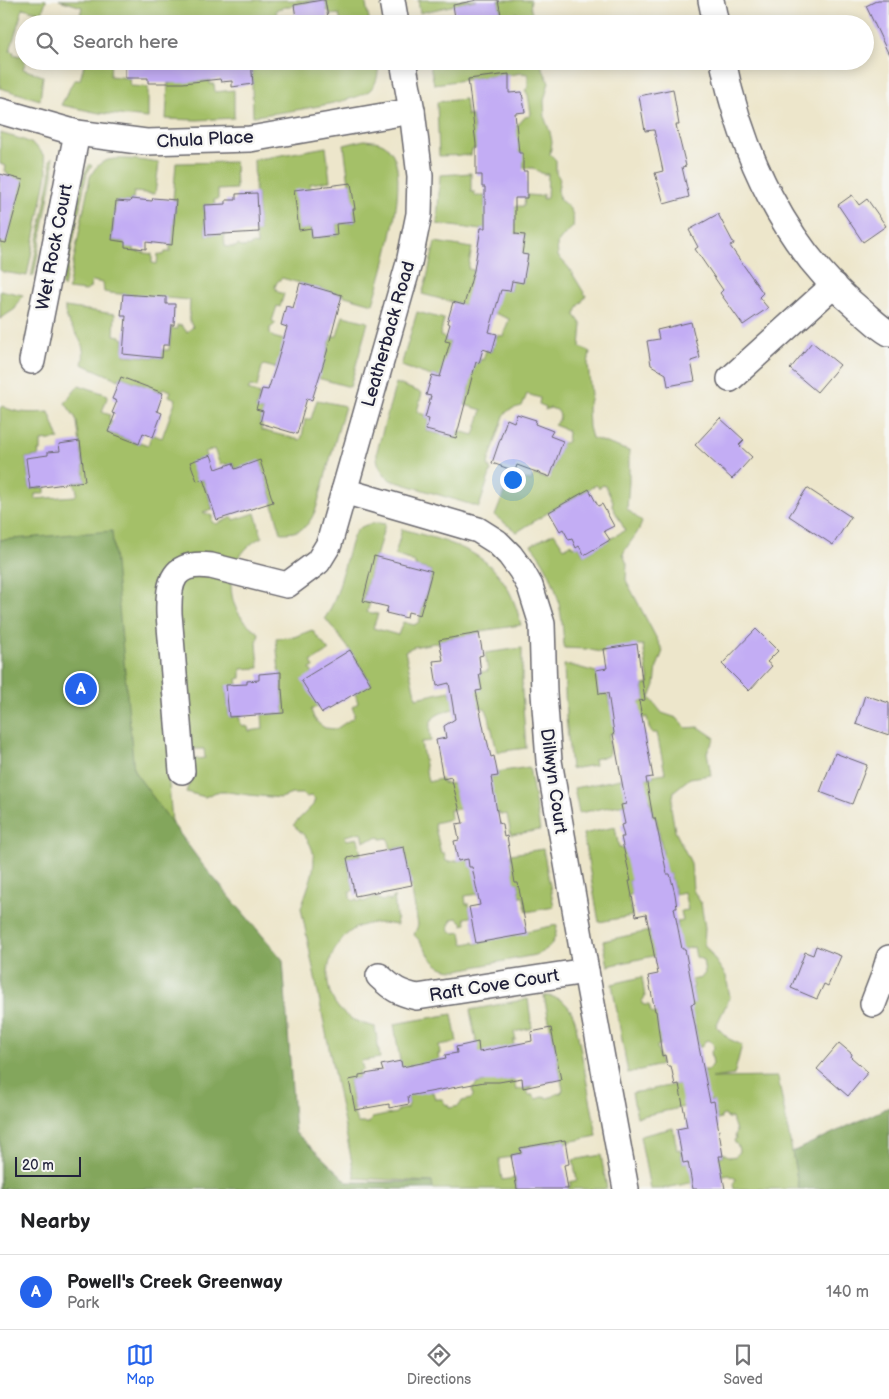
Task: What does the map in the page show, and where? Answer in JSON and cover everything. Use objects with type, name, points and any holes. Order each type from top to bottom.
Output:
[{"type":"street","points":[[392,0],[394,15]]},
{"type":"street","points":[[711,0],[714,15]]},
{"type":"street","name":"Leatherback Road","points":[[188,760],[169,614],[168,595],[171,582],[178,573],[188,566],[199,564],[287,585],[318,562],[328,544],[408,263],[419,214],[420,176],[412,111],[404,70]]},
{"type":"street","points":[[725,70],[728,86],[747,144],[771,200],[790,231],[818,268],[834,285],[850,301],[889,333]]},
{"type":"street","name":"Chula Place","points":[[0,111],[77,134],[146,142],[246,139],[412,111]]},
{"type":"street","name":"Wet Rock Court","points":[[32,361],[77,134]]},
{"type":"street","points":[[730,379],[834,285]]},
{"type":"street","name":"Dillwyn Court","points":[[344,491],[478,530],[497,542],[510,555],[522,570],[530,586],[542,624],[544,693],[549,761],[626,1189]]},
{"type":"street","points":[[873,1004],[889,958]]},
{"type":"street","name":"Raft Cove Court","points":[[379,976],[392,988],[404,994],[417,997],[586,971]]},
{"type":"green space","points":[[0,0],[46,0],[42,13],[23,8],[21,15],[15,15],[15,34],[10,51],[14,52],[13,54],[15,55],[15,70],[26,70],[43,76],[40,100],[0,88]]},
{"type":"green space","points":[[59,0],[322,0],[277,9],[277,15],[80,15],[82,7]]},
{"type":"green space","points":[[325,0],[365,0],[368,15],[330,15],[329,10],[327,11]]},
{"type":"green space","points":[[418,0],[477,0],[420,13]]},
{"type":"green space","points":[[498,0],[531,0],[533,15],[517,15],[517,13],[501,15]]},
{"type":"green space","points":[[83,70],[110,70],[110,76],[129,78],[130,86],[148,87],[148,118],[99,113],[61,105],[74,80],[80,80]]},
{"type":"green space","points":[[252,70],[378,70],[373,87],[363,94],[350,99],[315,107],[253,116]]},
{"type":"green space","points":[[431,70],[543,70],[549,82],[544,101],[545,119],[552,142],[550,154],[556,160],[556,173],[560,179],[558,190],[560,200],[573,214],[573,227],[557,244],[558,256],[569,268],[586,296],[575,315],[582,325],[580,347],[590,352],[588,364],[591,395],[588,408],[589,427],[592,438],[629,451],[627,509],[642,522],[623,554],[627,564],[626,580],[663,651],[657,667],[655,685],[650,698],[662,713],[677,718],[686,728],[699,727],[715,738],[707,752],[711,775],[690,778],[674,791],[671,807],[675,831],[691,863],[693,890],[701,903],[705,928],[704,944],[726,976],[730,997],[716,1026],[729,1039],[742,1045],[734,1075],[712,1078],[778,1077],[799,1189],[734,1189],[733,1184],[736,1179],[729,1175],[661,1189],[650,1189],[640,1136],[673,1128],[677,1150],[680,1149],[683,1163],[723,1156],[723,1153],[730,1157],[736,1156],[739,1151],[734,1140],[736,1139],[736,1132],[732,1118],[727,1118],[725,1115],[717,1120],[713,1101],[637,1117],[632,1093],[705,1079],[703,1070],[709,1070],[713,1064],[711,1052],[714,1048],[709,1040],[699,1047],[695,1025],[657,1046],[661,1065],[628,1073],[612,984],[642,977],[645,997],[642,1004],[649,1005],[651,1012],[655,1014],[658,1010],[695,1003],[692,980],[701,978],[705,973],[703,960],[696,957],[694,947],[608,966],[603,941],[649,931],[649,933],[678,928],[677,922],[683,921],[681,911],[688,910],[684,892],[675,894],[670,874],[629,881],[632,894],[628,896],[632,916],[599,922],[583,834],[615,827],[619,848],[663,854],[650,799],[579,813],[574,788],[621,779],[622,782],[653,777],[653,775],[665,773],[657,733],[652,733],[647,717],[640,719],[642,728],[609,734],[609,754],[608,756],[594,759],[595,765],[571,769],[566,718],[564,665],[596,672],[606,695],[608,695],[610,706],[645,701],[643,685],[649,684],[643,645],[635,645],[605,653],[586,649],[564,648],[560,606],[552,581],[540,557],[531,545],[554,533],[564,548],[571,544],[573,547],[579,546],[584,555],[625,530],[612,506],[613,501],[605,486],[603,485],[599,488],[596,485],[517,532],[495,516],[511,475],[531,481],[534,474],[549,480],[562,442],[567,442],[567,430],[554,425],[560,418],[557,410],[550,408],[545,410],[546,407],[539,404],[540,398],[527,394],[522,406],[509,410],[504,416],[489,460],[488,465],[491,471],[479,507],[390,480],[378,464],[377,451],[396,383],[422,393],[417,412],[426,415],[425,418],[429,419],[426,431],[455,438],[458,431],[474,435],[482,410],[465,405],[470,385],[431,376],[401,366],[417,312],[444,319],[440,336],[446,338],[445,341],[450,342],[447,354],[479,363],[480,359],[483,360],[486,350],[492,352],[497,335],[503,336],[509,319],[494,313],[422,294],[435,242],[472,248],[468,269],[474,270],[473,272],[476,273],[474,285],[510,291],[512,281],[523,282],[528,255],[522,254],[525,235],[437,224],[440,175],[471,173],[471,192],[475,192],[475,196],[485,196],[485,207],[524,206],[527,195],[540,196],[543,194],[543,199],[547,198],[548,174],[543,174],[533,168],[523,168],[522,153],[484,153],[479,147],[472,150],[471,155],[439,156],[437,102],[465,99],[467,116],[472,115],[474,130],[519,124],[525,117],[530,116],[531,113],[528,95],[525,90],[528,88],[528,74],[509,74],[434,84]]},
{"type":"green space","points":[[210,80],[210,84],[214,84],[215,92],[234,90],[234,118],[166,119],[168,83]]},
{"type":"green space","points":[[0,133],[33,144],[39,149],[46,163],[47,174],[27,276],[0,270],[0,225],[8,173],[5,171],[6,166],[0,164]]},
{"type":"green space","points":[[364,140],[375,141],[387,146],[396,161],[398,179],[393,224],[373,304],[282,278],[275,287],[278,292],[284,294],[280,307],[277,306],[272,321],[276,323],[270,328],[270,333],[273,337],[327,352],[331,336],[337,336],[343,316],[368,322],[350,387],[275,366],[275,368],[264,365],[257,388],[250,386],[248,390],[260,394],[256,409],[263,411],[260,423],[262,424],[261,430],[300,440],[305,419],[311,419],[317,400],[345,406],[316,509],[310,521],[303,528],[294,532],[281,533],[260,461],[235,469],[233,463],[220,465],[214,449],[205,452],[206,457],[191,462],[197,481],[203,479],[213,509],[203,512],[212,516],[212,522],[216,524],[233,517],[234,520],[255,513],[262,537],[257,539],[242,553],[233,566],[180,564],[179,771],[168,772],[175,860],[0,1189],[0,408],[2,406],[25,412],[49,412],[59,439],[41,441],[41,451],[38,451],[39,456],[26,458],[30,489],[45,487],[45,494],[35,494],[35,499],[75,496],[77,493],[73,483],[85,481],[77,422],[65,403],[79,385],[108,395],[102,412],[110,415],[109,419],[113,423],[110,433],[139,444],[140,442],[148,445],[151,436],[154,435],[162,438],[176,399],[169,396],[171,391],[163,388],[161,392],[121,377],[119,380],[82,364],[83,355],[80,340],[65,314],[65,307],[115,314],[114,335],[121,336],[124,339],[124,355],[162,358],[162,350],[169,350],[171,328],[177,329],[177,325],[182,326],[187,332],[193,327],[189,320],[190,300],[109,293],[104,292],[103,283],[92,281],[90,288],[86,291],[68,289],[90,177],[95,168],[101,163],[108,160],[122,159],[159,163],[155,194],[134,192],[133,199],[130,202],[116,201],[112,240],[125,242],[134,248],[134,251],[152,254],[152,263],[157,264],[158,254],[164,255],[165,252],[170,252],[170,245],[172,245],[176,200],[173,200],[176,163],[235,162],[236,189],[218,190],[218,199],[214,200],[215,205],[204,205],[206,235],[224,234],[225,246],[227,247],[236,247],[238,245],[241,247],[250,246],[253,244],[257,245],[256,233],[259,232],[254,160],[326,147],[330,181],[310,184],[311,188],[299,229],[311,228],[312,238],[337,235],[336,224],[355,222],[351,183],[349,183],[344,145]]},
{"type":"green space","points":[[52,157],[53,174],[34,275],[31,277],[51,171],[50,161]]},
{"type":"green space","points":[[90,164],[92,166],[87,173],[84,186],[64,288],[61,285],[82,181]]},
{"type":"green space","points":[[0,290],[23,295],[15,309],[0,319]]},
{"type":"green space","points":[[379,523],[385,524],[363,600],[370,603],[367,612],[378,614],[373,628],[398,635],[403,622],[414,625],[419,622],[432,571],[415,566],[415,562],[395,555],[402,529],[463,548],[493,568],[514,601],[521,625],[440,640],[440,642],[413,647],[405,651],[416,698],[450,691],[451,696],[481,690],[479,674],[488,671],[485,653],[522,648],[522,692],[526,748],[497,752],[489,717],[486,709],[481,707],[457,708],[436,716],[430,725],[431,741],[421,742],[428,782],[441,779],[443,783],[455,784],[498,776],[497,772],[529,767],[540,830],[511,835],[507,814],[500,815],[500,813],[459,809],[450,810],[451,819],[434,823],[441,853],[444,853],[446,861],[449,862],[468,859],[470,867],[511,860],[511,854],[543,849],[554,907],[527,912],[523,896],[520,896],[518,883],[477,890],[478,894],[465,896],[466,904],[469,904],[471,917],[465,918],[466,924],[463,925],[457,918],[452,919],[449,925],[450,931],[455,933],[461,932],[463,943],[474,942],[475,944],[557,925],[554,940],[548,948],[535,955],[458,970],[441,967],[414,935],[418,925],[404,847],[391,849],[388,838],[381,839],[380,837],[364,841],[362,832],[345,836],[346,840],[358,838],[361,855],[347,858],[354,890],[350,892],[350,898],[353,901],[356,899],[358,902],[362,900],[364,902],[374,897],[383,901],[386,899],[391,901],[394,896],[397,925],[371,923],[356,928],[345,936],[331,957],[328,983],[331,995],[337,1006],[347,1016],[360,1023],[375,1027],[380,1058],[361,1061],[363,1070],[359,1071],[359,1078],[349,1080],[353,1109],[358,1123],[369,1123],[372,1118],[396,1113],[398,1110],[407,1108],[409,1104],[394,1024],[452,1014],[457,1042],[439,1045],[439,1060],[425,1063],[431,1092],[433,1092],[435,1099],[442,1099],[446,1105],[448,1104],[449,1108],[459,1106],[462,1101],[471,1099],[473,1096],[472,1088],[476,1084],[484,1082],[470,1010],[528,999],[532,1028],[514,1032],[516,1040],[513,1040],[510,1080],[514,1080],[516,1090],[532,1087],[532,1089],[528,1090],[528,1095],[533,1095],[536,1099],[545,1096],[547,1098],[561,1093],[563,1090],[544,996],[560,1000],[570,1010],[575,1020],[597,1136],[566,1144],[564,1140],[520,1148],[521,1153],[499,1159],[502,1180],[515,1178],[517,1189],[433,1189],[431,1182],[355,1178],[301,908],[314,864],[310,844],[304,835],[293,825],[313,805],[315,799],[302,794],[292,794],[281,798],[216,792],[205,797],[186,792],[189,783],[186,760],[205,758],[204,749],[190,749],[173,597],[186,572],[231,582],[231,591],[235,605],[241,617],[259,633],[257,643],[259,668],[241,669],[241,678],[237,679],[238,685],[226,686],[229,717],[239,716],[241,725],[248,727],[249,731],[263,729],[262,714],[284,713],[276,638],[294,637],[312,630],[329,651],[311,662],[314,667],[310,669],[313,674],[318,706],[311,710],[319,724],[325,728],[336,729],[354,717],[352,707],[358,703],[355,693],[371,683],[350,650],[325,618],[342,578],[355,532],[364,526]]},
{"type":"green space","points":[[112,531],[134,771],[202,864],[283,960],[295,1132],[348,1182],[432,1182],[433,1189],[0,1189],[0,540]]},
{"type":"green space","points":[[889,1107],[889,1189],[799,1189],[792,1152]]},
{"type":"green space","points":[[601,1155],[607,1189],[568,1189],[568,1186],[571,1186],[570,1182],[577,1180],[573,1160]]},
{"type":"building","points":[[325,0],[328,15],[296,15],[294,5]]},
{"type":"building","points":[[477,0],[498,0],[501,15],[455,15],[453,5]]},
{"type":"building","points":[[878,0],[889,0],[889,55],[874,23],[874,15],[870,15],[866,6]]},
{"type":"building","points":[[125,70],[252,70],[253,84],[232,87],[232,81],[221,82],[220,79],[183,83],[148,83],[148,78],[125,78]]},
{"type":"building","points":[[509,74],[509,93],[522,92],[525,112],[515,113],[519,153],[523,153],[523,171],[527,171],[527,198],[515,198],[515,234],[525,235],[522,254],[528,255],[523,283],[512,281],[510,291],[501,290],[489,332],[497,334],[492,352],[483,349],[479,363],[476,362],[456,438],[426,430],[429,419],[425,418],[431,396],[426,395],[432,375],[440,377],[450,342],[445,341],[450,324],[447,323],[453,302],[464,305],[474,270],[481,228],[485,228],[485,187],[482,187],[482,175],[476,175],[476,144],[468,79]]},
{"type":"building","points":[[673,89],[679,125],[676,125],[686,166],[682,167],[689,197],[664,204],[655,173],[663,171],[654,130],[645,131],[639,96]]},
{"type":"building","points":[[0,174],[23,180],[6,243],[0,242]]},
{"type":"building","points":[[351,183],[355,222],[336,224],[337,235],[312,238],[311,228],[299,230],[294,190]]},
{"type":"building","points":[[257,193],[259,232],[206,235],[204,205],[226,204],[226,200],[236,200],[236,194]]},
{"type":"building","points":[[852,195],[859,205],[867,199],[886,226],[863,242],[838,205]]},
{"type":"building","points":[[153,198],[176,200],[172,245],[146,242],[146,249],[125,247],[125,242],[112,240],[116,201],[130,202],[131,199],[152,201]]},
{"type":"building","points":[[718,214],[734,244],[730,246],[763,293],[759,297],[768,308],[743,325],[720,293],[723,290],[695,249],[698,247],[689,230]]},
{"type":"building","points":[[300,283],[342,295],[312,400],[307,398],[297,434],[260,423],[263,411],[256,409],[262,389],[268,390],[276,366],[287,327],[281,325],[286,306],[293,308]]},
{"type":"building","points":[[123,294],[166,297],[166,304],[175,304],[174,325],[171,325],[169,345],[163,345],[162,358],[123,354],[126,316],[121,316]]},
{"type":"building","points":[[691,322],[700,358],[691,361],[695,381],[668,386],[666,374],[651,365],[647,341],[659,339],[657,330]]},
{"type":"building","points":[[812,342],[840,365],[817,392],[790,369]]},
{"type":"building","points":[[121,377],[163,393],[157,411],[162,413],[153,437],[143,433],[139,444],[108,432],[115,414],[112,413],[117,401],[112,399]]},
{"type":"building","points":[[517,414],[536,420],[535,424],[553,431],[550,436],[563,441],[550,477],[517,465],[515,471],[492,463],[507,419],[514,422]]},
{"type":"building","points":[[720,418],[744,440],[739,445],[752,457],[732,479],[695,445]]},
{"type":"building","points":[[80,441],[85,481],[30,489],[26,458],[48,455],[48,452],[60,451],[59,444]]},
{"type":"building","points":[[211,455],[216,469],[233,463],[235,469],[260,460],[273,502],[217,520],[203,479],[197,481],[190,462]]},
{"type":"building","points":[[807,488],[851,517],[833,545],[789,516]]},
{"type":"building","points":[[589,489],[598,506],[602,504],[614,526],[604,531],[610,540],[584,555],[579,546],[576,548],[572,539],[569,540],[563,529],[560,531],[549,512]]},
{"type":"building","points":[[374,556],[432,571],[420,615],[408,612],[407,618],[386,613],[388,607],[363,601]]},
{"type":"building","points":[[756,629],[778,651],[767,662],[772,666],[749,691],[722,664]]},
{"type":"building","points":[[479,633],[483,655],[479,656],[481,674],[479,674],[482,690],[476,691],[486,740],[491,757],[494,756],[498,776],[491,777],[499,823],[502,824],[504,837],[507,836],[515,883],[518,883],[527,934],[476,943],[469,907],[480,905],[472,867],[469,867],[468,859],[458,861],[454,841],[459,840],[456,824],[463,823],[451,777],[443,779],[436,740],[446,738],[444,726],[455,719],[449,683],[437,686],[433,661],[443,660],[439,640]]},
{"type":"building","points":[[637,644],[645,700],[639,701],[653,777],[646,778],[653,818],[655,818],[667,874],[670,874],[675,894],[677,908],[674,908],[682,949],[685,949],[695,1003],[691,1004],[699,1047],[710,1102],[714,1101],[723,1156],[719,1156],[725,1189],[693,1189],[688,1162],[683,1163],[677,1129],[687,1127],[679,1084],[675,1085],[671,1066],[667,1066],[665,1055],[662,1056],[656,1011],[648,976],[658,974],[646,914],[636,916],[629,881],[631,881],[621,837],[624,837],[621,825],[625,824],[621,805],[626,804],[613,734],[608,693],[599,694],[596,670],[607,668],[604,649]]},
{"type":"building","points":[[350,650],[371,684],[322,713],[301,680]]},
{"type":"building","points":[[281,672],[284,713],[229,717],[226,685],[247,684],[247,681],[259,680],[259,674]]},
{"type":"building","points":[[865,695],[889,703],[889,735],[856,724]]},
{"type":"building","points":[[835,753],[867,765],[852,804],[820,792]]},
{"type":"building","points":[[404,847],[412,885],[355,896],[347,858]]},
{"type":"building","points":[[816,946],[841,956],[828,986],[824,984],[817,999],[791,988],[805,952],[813,955]]},
{"type":"building","points":[[551,1028],[561,1080],[523,1088],[522,1078],[499,1082],[484,1082],[408,1096],[409,1104],[389,1108],[389,1104],[355,1110],[349,1080],[359,1078],[359,1075],[383,1071],[381,1065],[401,1061],[402,1067],[446,1058],[445,1055],[457,1053],[456,1047],[478,1042],[479,1052],[532,1041],[531,1032]]},
{"type":"building","points":[[839,1043],[868,1072],[848,1096],[817,1069]]},
{"type":"building","points":[[565,1140],[569,1164],[564,1165],[568,1189],[517,1189],[511,1155],[521,1153],[520,1148]]},
{"type":"place","name":"Powell's Creek Greenway","points":[[81,689]]}]
